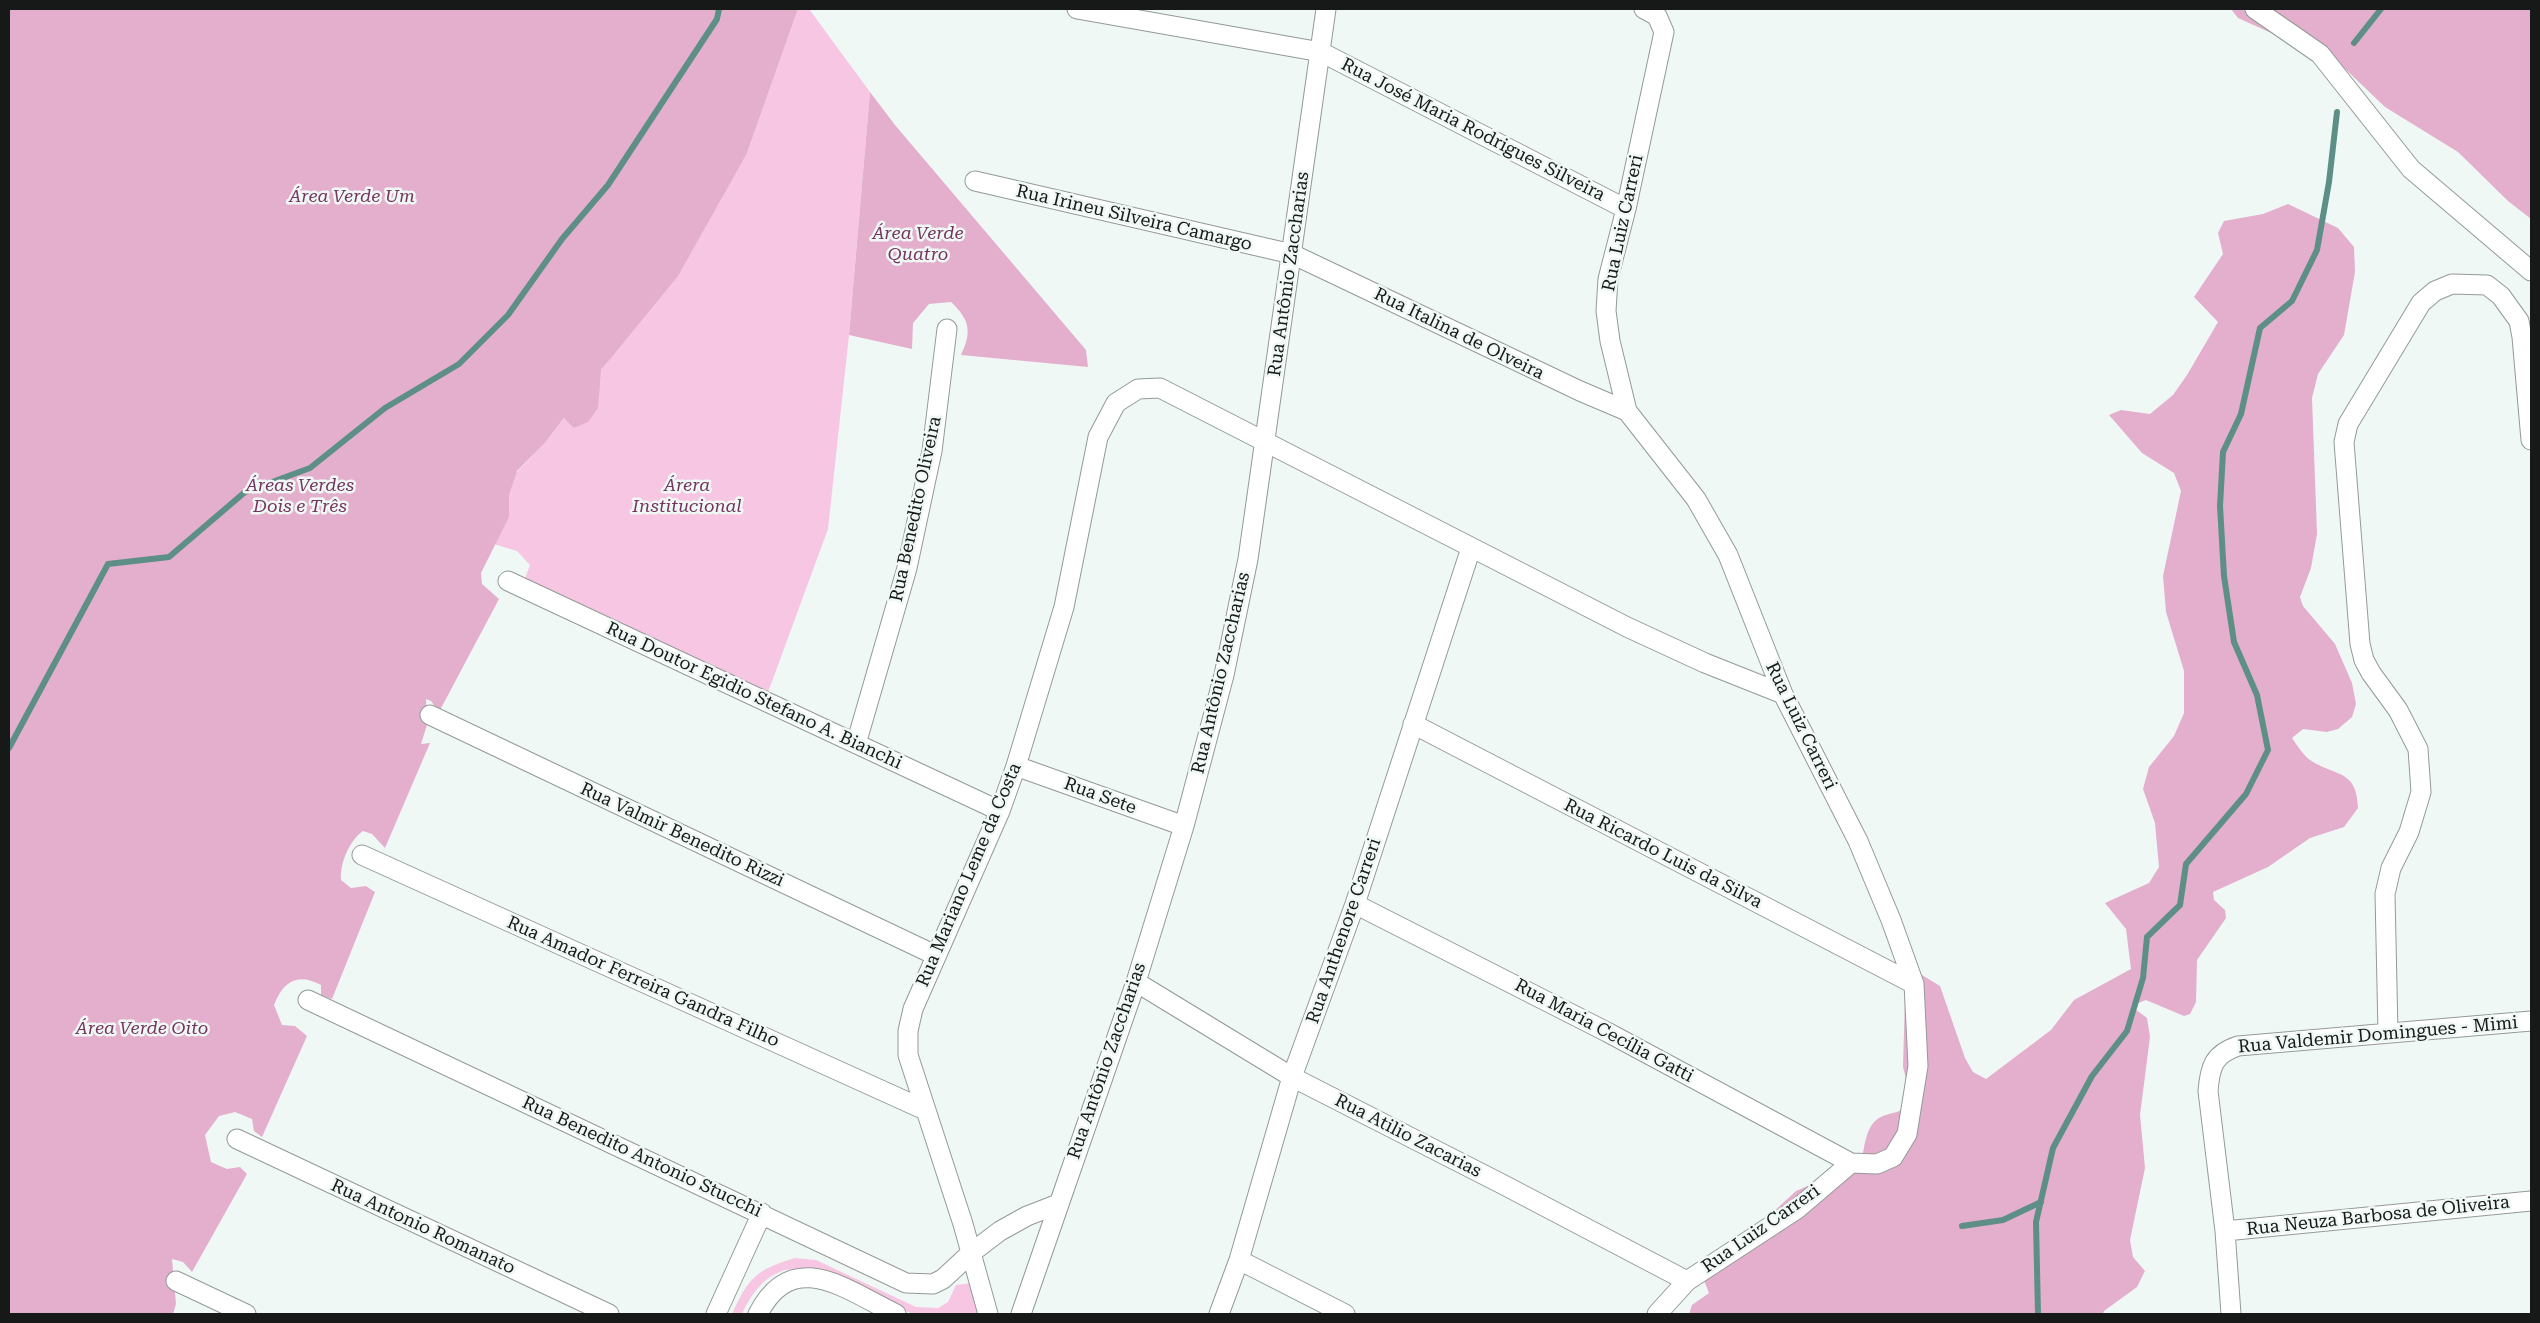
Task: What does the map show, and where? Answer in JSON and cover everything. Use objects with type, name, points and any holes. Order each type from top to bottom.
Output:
[{"type":"street","name":"Rua José Maria Rodrigues Silveira","points":[[1077,9],[1321,52],[1626,209]]},
{"type":"street","name":"Rua Antônio Zaccharias","points":[[1020,1314],[1136,982],[1184,826],[1224,675],[1248,559],[1326,9]]},
{"type":"street","points":[[2255,9],[2320,54],[2411,169],[2531,271]]},
{"type":"street","name":"Rua Luiz Carreri","points":[[1647,10],[1661,21],[1664,32],[1626,209],[1608,279],[1606,311],[1610,341],[1627,411],[1696,499],[1728,555],[1783,694],[1858,841],[1891,920],[1914,984],[1918,1066],[1906,1134],[1893,1157],[1877,1164],[1851,1163],[1797,1209],[1686,1281],[1657,1314]]},
{"type":"street","name":"Rua Irineu Silveira Camargo","points":[[975,182],[1292,254]]},
{"type":"street","name":"Rua Italina de Olveira","points":[[1292,254],[1580,391],[1627,411]]},
{"type":"street","points":[[2388,1033],[2385,894],[2391,868],[2409,832],[2421,792],[2418,749],[2398,710],[2364,660],[2360,644],[2344,442],[2348,424],[2421,303],[2435,291],[2452,284],[2487,286],[2502,296],[2519,321],[2531,440]]},
{"type":"street","name":"Rua Benedito Oliveira","points":[[856,744],[907,568],[932,451],[947,329]]},
{"type":"street","name":"Rua Mariano Leme da Costa","points":[[988,1314],[971,1253],[908,1055],[908,1031],[912,1009],[1000,811],[1016,766],[1064,607],[1098,437],[1116,403],[1138,389],[1160,388],[1264,443]]},
{"type":"street","points":[[1264,443],[1627,627],[1705,663],[1783,694]]},
{"type":"street","name":"Rua Anthenore Carreri","points":[[1219,1314],[1239,1260],[1292,1078],[1355,904],[1471,548]]},
{"type":"street","name":"Rua Doutor Egidio Stefano A. Bianchi","points":[[508,581],[1000,811]]},
{"type":"street","name":"Rua Valmir Benedito Rizzi","points":[[430,715],[935,955]]},
{"type":"street","name":"Rua Ricardo Luis da Silva","points":[[1413,724],[1914,984]]},
{"type":"street","name":"Rua Sete","points":[[1016,766],[1184,826]]},
{"type":"street","name":"Rua Amador Ferreira Gandra Filho","points":[[362,855],[925,1110]]},
{"type":"street","name":"Rua Maria Cecília Gatti","points":[[1355,904],[1607,1032],[1851,1163]]},
{"type":"street","name":"Rua Atilio Zacarias","points":[[1136,982],[1292,1078],[1686,1281]]},
{"type":"street","name":"Rua Benedito Antonio Stucchi","points":[[308,1000],[762,1213],[906,1283],[933,1284],[943,1279],[971,1253],[1000,1231],[1028,1216],[1058,1204]]},
{"type":"street","name":"Rua Valdemir Domingues - Mimi","points":[[2231,1314],[2225,1231],[2208,1091],[2209,1076],[2215,1059],[2225,1050],[2238,1046],[2531,1021]]},
{"type":"street","name":"Rua Antonio Romanato","points":[[237,1139],[609,1314]]},
{"type":"street","name":"Rua Neuza Barbosa de Oliveira","points":[[2225,1231],[2531,1201]]},
{"type":"street","points":[[716,1314],[762,1213]]},
{"type":"street","points":[[1239,1260],[1345,1314]]},
{"type":"street","points":[[758,1314],[767,1298],[782,1283],[802,1278],[824,1279],[896,1314]]},
{"type":"street","points":[[176,1281],[246,1314]]},
{"type":"green space","points":[[9,9],[798,9],[747,153],[678,276],[601,370],[598,408],[588,422],[574,428],[564,418],[544,444],[517,471],[509,495],[509,517],[481,573],[482,584],[499,599],[439,712],[431,701],[426,699],[427,725],[421,744],[430,743],[385,848],[372,834],[363,831],[354,840],[346,853],[341,880],[351,888],[366,886],[375,892],[332,999],[321,995],[321,985],[312,981],[298,980],[286,985],[274,1005],[282,1025],[295,1026],[307,1036],[262,1137],[254,1131],[252,1119],[235,1112],[219,1116],[205,1135],[211,1162],[227,1169],[240,1167],[247,1174],[192,1272],[183,1262],[172,1259],[176,1304],[173,1314],[9,1314]]},
{"type":"green space","name":"Árera Institucional","points":[[798,9],[809,9],[870,92],[849,335],[828,529],[767,695],[524,581],[530,565],[517,551],[497,545],[464,527],[544,444],[606,364],[747,153]]},
{"type":"green space","points":[[2231,9],[2531,9],[2531,219],[2508,201],[2458,152],[2385,107],[2340,64],[2238,18]]},
{"type":"green space","name":"Área Verde Quatro","points":[[870,92],[895,125],[1086,350],[1088,367],[961,355],[967,340],[967,327],[962,315],[951,302],[929,304],[913,323],[912,349],[849,335]]},
{"type":"green space","points":[[2288,204],[2338,228],[2354,247],[2355,272],[2344,335],[2318,374],[2312,398],[2317,534],[2311,568],[2300,597],[2303,606],[2335,644],[2352,683],[2356,704],[2352,717],[2338,729],[2327,732],[2303,729],[2292,738],[2310,760],[2349,780],[2354,786],[2357,795],[2358,808],[2344,827],[2310,838],[2268,867],[2213,892],[2214,900],[2225,910],[2226,918],[2197,960],[2196,1002],[2190,1014],[2184,1016],[2146,1000],[2131,1006],[2147,1018],[2150,1037],[2140,1115],[2145,1168],[2130,1240],[2133,1257],[2145,1271],[2137,1287],[2104,1311],[2103,1314],[1689,1314],[1692,1305],[1709,1293],[1700,1270],[1747,1236],[1796,1191],[1815,1183],[1847,1179],[1861,1168],[1864,1146],[1868,1131],[1872,1125],[1883,1116],[1904,1108],[1911,1099],[1903,1067],[1905,997],[1910,979],[1922,975],[1940,986],[1965,1058],[1973,1072],[1986,1079],[2051,1030],[2074,1000],[2131,969],[2126,929],[2105,903],[2149,883],[2159,867],[2155,823],[2143,789],[2149,767],[2174,736],[2184,713],[2184,671],[2166,612],[2163,576],[2181,491],[2174,473],[2142,453],[2109,415],[2121,410],[2150,414],[2173,395],[2187,375],[2218,322],[2194,297],[2223,254],[2218,233],[2224,221],[2263,214]]},
{"type":"green space","points":[[795,1258],[816,1260],[916,1307],[938,1308],[948,1302],[956,1285],[972,1283],[983,1314],[935,1316],[911,1313],[842,1280],[819,1272],[798,1269],[778,1273],[759,1287],[742,1314],[732,1314],[744,1291],[755,1277],[762,1271]]},
{"type":"waterway","points":[[9,748],[108,564],[169,557],[245,492],[310,468],[385,408],[459,364],[508,315],[562,239],[608,185],[717,19],[719,9]]},
{"type":"waterway","points":[[2354,43],[2381,9]]},
{"type":"waterway","points":[[2038,1314],[2036,1222],[2053,1148],[2092,1076],[2127,1031],[2143,978],[2147,937],[2180,905],[2186,864],[2246,794],[2268,750],[2257,695],[2234,642],[2224,576],[2220,506],[2223,452],[2241,414],[2260,328],[2292,301],[2317,250],[2329,182],[2337,112]]},
{"type":"waterway","points":[[1962,1226],[2003,1220],[2041,1202]]},
{"type":"park label","name":"Área Verde Um","points":[[352,197]]},
{"type":"park label","name":"Áreas Verdes Dois e Três","points":[[300,496]]},
{"type":"park label","name":"Área Verde Oito","points":[[142,1029]]}]
